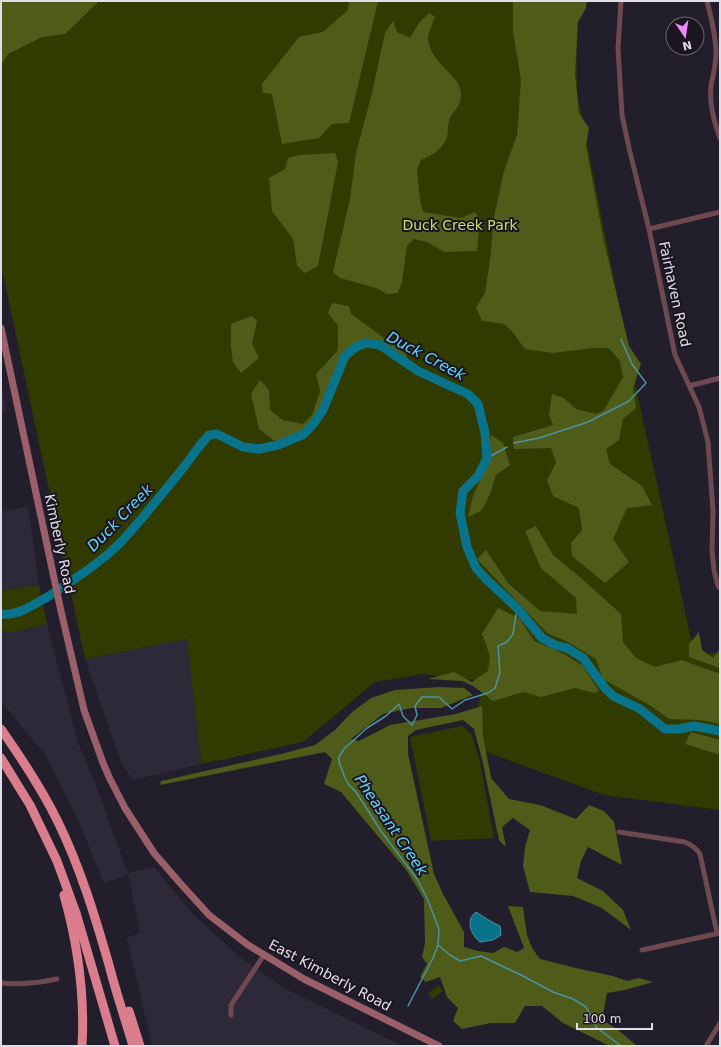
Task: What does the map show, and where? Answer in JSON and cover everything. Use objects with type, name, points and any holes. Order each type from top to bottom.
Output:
[{"type":"highway","points":[[1,729],[18,753],[45,797],[79,871],[93,912],[133,1046]]},
{"type":"highway","points":[[1,758],[21,789],[39,823],[62,874],[76,913],[115,1046]]},
{"type":"highway","points":[[62,874],[63,891],[73,928],[81,973],[83,1016],[82,1046]]},
{"type":"highway","points":[[118,996],[127,1006],[140,1046]]},
{"type":"main road","name":"Kimberly Road","points":[[1,328],[52,572],[84,710],[103,763]]},
{"type":"main road","name":"East Kimberly Road","points":[[103,763],[110,779],[154,853],[176,880],[209,915],[248,945],[304,979],[438,1046]]},
{"type":"street","name":"Fairhaven Road","points":[[621,1],[618,48],[622,115],[649,230],[675,354],[698,407],[708,442],[712,478],[712,550],[714,570],[718,586],[720,588]]},
{"type":"street","points":[[707,1],[714,33],[716,54],[711,88],[712,109],[720,138]]},
{"type":"street","points":[[649,230],[720,212]]},
{"type":"street","points":[[689,386],[720,378]]},
{"type":"street","points":[[619,832],[685,842],[692,845],[696,849],[700,854],[719,933],[642,950]]},
{"type":"street","points":[[231,1015],[231,1005],[264,955]]},
{"type":"street","points":[[1,983],[17,985],[57,979]]},
{"type":"street","points":[[706,1046],[720,1023]]},
{"type":"shaded area","points":[[1,385],[6,412],[1,413]]},
{"type":"shaded area","points":[[28,506],[39,585],[1,591],[1,512]]},
{"type":"shaded area","points":[[47,624],[78,743],[92,775],[128,873],[154,867],[192,913],[241,958],[284,988],[403,1046],[152,1046],[127,938],[140,933],[128,874],[104,883],[79,822],[46,756],[1,702],[1,631],[10,632]]},
{"type":"shaded area","points":[[187,639],[201,764],[133,780],[122,765],[85,659]]},
{"type":"green space","points":[[1,1],[99,1],[65,34],[42,37],[8,54],[1,65]]},
{"type":"green space","name":"Duck Creek Park","points":[[5,1],[576,1],[577,93],[629,356],[695,657],[720,652],[720,810],[604,795],[481,750],[475,722],[483,681],[422,674],[375,682],[303,742],[201,764],[187,639],[85,659],[1,265],[1,28]]},
{"type":"green space","points":[[349,1],[378,1],[349,123],[332,124],[319,138],[282,144],[272,94],[263,93],[262,84],[299,37],[323,32],[348,10]]},
{"type":"green space","points":[[513,1],[587,1],[586,8],[578,22],[575,74],[579,113],[589,128],[586,146],[604,242],[629,346],[641,364],[633,388],[636,408],[623,419],[619,440],[606,449],[610,464],[642,486],[652,505],[627,508],[613,539],[629,562],[605,583],[572,556],[571,543],[582,530],[579,508],[553,496],[547,480],[556,463],[551,448],[514,449],[513,437],[553,425],[549,415],[552,394],[564,398],[576,409],[597,414],[604,410],[623,377],[620,361],[609,348],[593,348],[553,353],[525,349],[511,330],[504,324],[482,321],[476,307],[485,293],[494,217],[504,171],[517,135],[521,80],[513,32]]},
{"type":"green space","name":"Duck Creek Park","points":[[429,13],[435,17],[428,36],[430,47],[439,62],[460,87],[461,94],[458,107],[450,117],[446,140],[435,152],[421,160],[417,170],[420,200],[423,212],[461,218],[475,212],[480,220],[477,251],[444,252],[427,242],[414,239],[407,246],[402,282],[398,293],[387,294],[376,288],[340,278],[333,272],[350,199],[356,153],[372,93],[385,33],[393,21],[397,32],[410,38],[419,23]]},
{"type":"green space","points":[[335,153],[338,162],[318,266],[305,273],[297,266],[293,239],[272,211],[269,178],[285,169],[288,158],[300,155]]},
{"type":"green space","points":[[332,303],[349,306],[351,314],[406,354],[409,362],[375,340],[362,340],[348,347],[338,364],[316,417],[298,434],[275,441],[259,429],[251,394],[260,380],[269,390],[270,410],[283,420],[303,424],[312,415],[320,391],[316,374],[338,350],[338,326],[328,313]]},
{"type":"green space","points":[[252,316],[257,321],[252,344],[259,358],[241,373],[233,362],[231,324]]},
{"type":"green space","points":[[491,435],[503,443],[510,465],[496,475],[490,494],[482,510],[468,517],[473,496],[488,464]]},
{"type":"green space","points":[[536,526],[553,555],[621,614],[623,642],[636,658],[655,667],[682,660],[720,674],[720,724],[701,720],[669,719],[651,706],[603,679],[596,659],[568,642],[547,633],[477,559],[486,550],[508,583],[540,611],[577,614],[576,598],[541,568],[525,531]]},
{"type":"green space","points":[[39,585],[47,624],[10,632],[1,631],[1,591]]},
{"type":"green space","points":[[498,608],[519,618],[534,641],[564,654],[583,666],[599,691],[594,693],[575,688],[541,697],[523,692],[493,701],[473,686],[462,681],[428,679],[454,672],[472,682],[488,671],[490,656],[482,634]]},
{"type":"green space","points":[[699,632],[702,650],[713,658],[720,649],[720,668],[689,657],[689,644]]},
{"type":"green space","points":[[440,687],[464,688],[473,695],[441,708],[412,708],[383,714],[351,739],[359,741],[390,725],[456,714],[482,706],[483,736],[491,778],[509,799],[540,805],[576,819],[589,805],[604,811],[614,822],[622,865],[588,847],[581,861],[577,878],[603,891],[623,910],[631,930],[602,908],[573,896],[530,892],[523,866],[525,847],[530,830],[513,818],[502,827],[506,847],[499,840],[482,759],[474,729],[463,720],[416,730],[408,736],[408,754],[434,874],[464,932],[464,947],[493,953],[504,947],[517,952],[524,948],[508,906],[523,907],[527,935],[532,948],[540,959],[613,976],[627,981],[639,978],[653,982],[625,990],[607,993],[602,1020],[617,1029],[637,1046],[610,1046],[563,1023],[542,1006],[525,1006],[515,1023],[491,1023],[462,1029],[453,1021],[458,1008],[447,997],[440,977],[426,982],[420,977],[427,964],[422,957],[425,943],[424,899],[407,871],[341,792],[324,784],[332,759],[325,752],[160,785],[161,781],[315,745],[335,730],[352,712],[371,698],[395,690]]},
{"type":"green space","points":[[462,726],[472,735],[480,762],[494,838],[431,841],[410,737]]},
{"type":"green space","points":[[691,732],[720,740],[720,755],[685,744]]},
{"type":"green space","points":[[439,985],[443,991],[432,999],[428,993]]},
{"type":"water","points":[[476,912],[500,926],[501,935],[493,940],[480,942],[470,927],[471,919]]},
{"type":"waterway","points":[[514,443],[539,438],[588,422],[629,401],[646,383],[632,364],[621,339]]},
{"type":"waterway","name":"Duck Creek","points":[[1,614],[14,613],[32,606],[67,584],[106,556],[138,523],[209,435],[217,434],[243,447],[259,449],[278,445],[304,434],[323,410],[345,356],[356,347],[366,343],[380,345],[418,371],[468,394],[478,404],[485,433],[487,458],[478,476],[463,491],[460,513],[467,547],[476,568],[517,608],[542,638],[555,645],[567,648],[583,658],[605,688],[613,696],[640,709],[665,729],[679,729],[694,726],[720,731]]},
{"type":"waterway","points":[[487,458],[507,447]]},
{"type":"waterway","name":"Pheasant Creek","points":[[517,608],[513,634],[507,642],[498,646],[500,672],[495,688],[488,693],[465,700],[452,709],[439,697],[422,697],[415,706],[417,715],[412,725],[403,716],[399,704],[386,716],[367,728],[344,749],[339,757],[339,762],[349,785],[356,792],[381,831],[417,879],[427,898],[439,929],[438,945],[460,961],[481,956],[553,992],[573,999],[586,1007],[596,1027],[621,1046]]},
{"type":"waterway","points":[[408,1006],[433,958],[438,945]]}]
